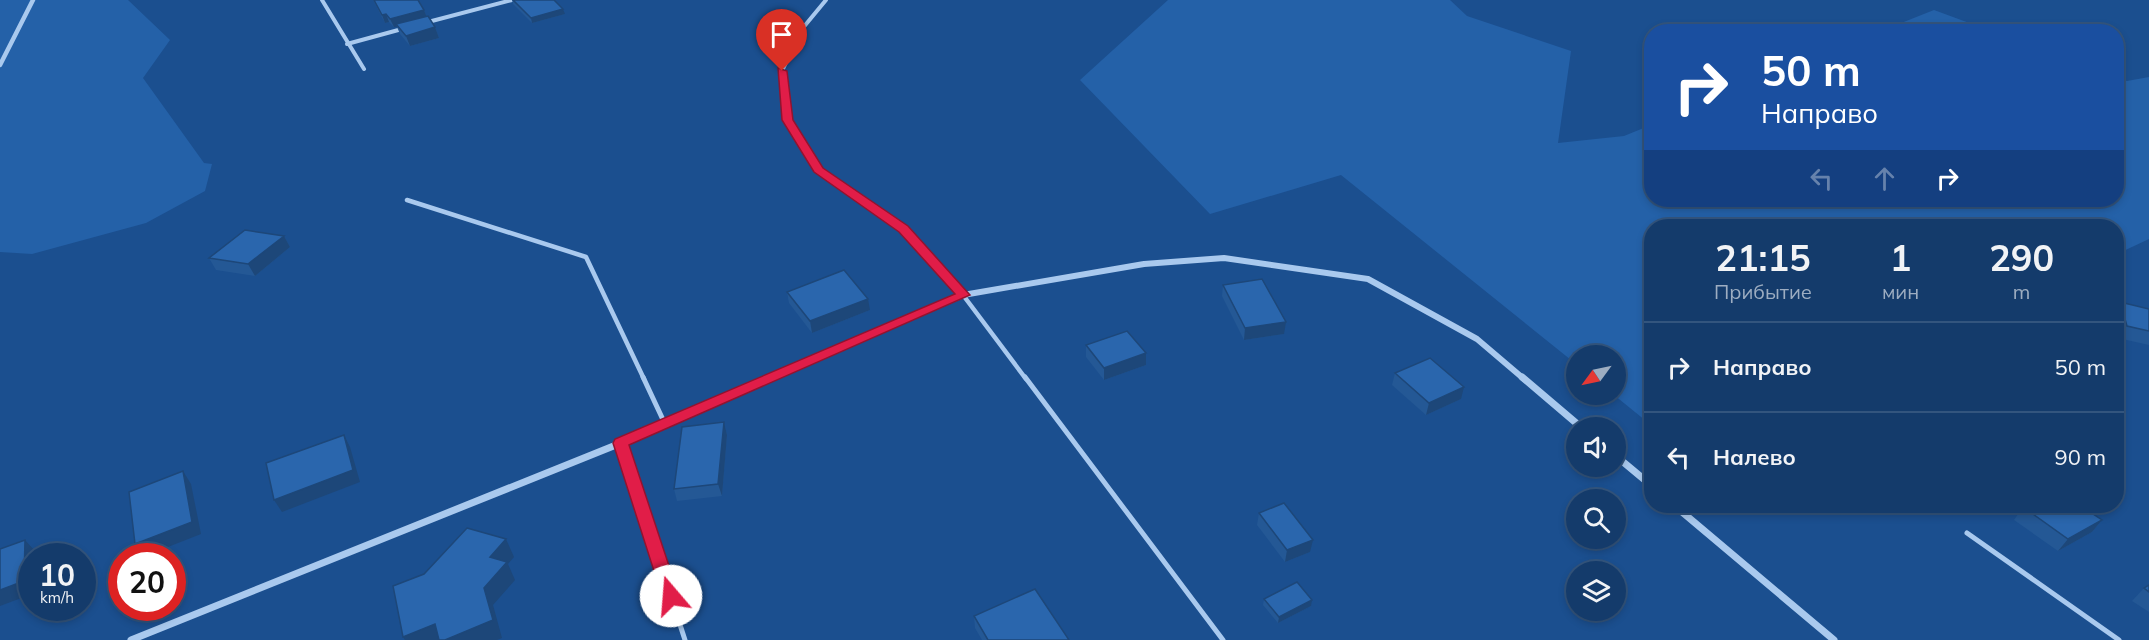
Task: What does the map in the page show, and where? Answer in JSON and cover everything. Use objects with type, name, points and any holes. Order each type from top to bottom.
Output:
[{"type":"street","points":[[0,65],[33,0]]},
{"type":"street","points":[[130,640],[621,443],[963,295],[1144,264],[1224,258],[1368,279],[1477,339],[1569,417]]},
{"type":"street","points":[[1626,464],[1644,479]]},
{"type":"street","points":[[1683,513],[1834,640]]},
{"type":"lane","points":[[322,0],[364,69]]},
{"type":"lane","points":[[424,23],[512,0]]},
{"type":"lane","points":[[826,0],[802,29],[782,71],[788,120],[818,170],[903,229],[963,295],[1223,640]]},
{"type":"lane","points":[[347,44],[413,26]]},
{"type":"lane","points":[[407,200],[586,257],[665,424]]},
{"type":"lane","points":[[621,443],[685,640]]},
{"type":"lane","points":[[1967,533],[2118,640]]},
{"type":"shaded area","points":[[0,0],[128,0],[170,40],[143,78],[204,163],[212,164],[205,191],[146,223],[32,254],[0,252]]},
{"type":"shaded area","points":[[1168,0],[1450,0],[1467,16],[1571,51],[1558,143],[1624,136],[1644,128],[1644,207],[2124,207],[2124,80],[2149,77],[2149,239],[2124,251],[2124,219],[1644,219],[1644,419],[1626,405],[1626,345],[1566,345],[1566,356],[1341,175],[1210,214],[1080,80]]},
{"type":"shaded area","points":[[1934,10],[1972,24],[1899,24]]},
{"type":"building","points":[[374,0],[418,0],[424,10],[390,19],[386,14],[382,15]]},
{"type":"building","points":[[513,0],[554,0],[563,9],[531,18]]},
{"type":"building","points":[[428,16],[435,27],[406,36],[396,24]]},
{"type":"building","points":[[245,230],[284,236],[248,264],[209,258]]},
{"type":"building","points":[[844,270],[868,299],[810,321],[787,292]]},
{"type":"building","points":[[1262,279],[1286,322],[1245,328],[1223,285]]},
{"type":"building","points":[[2124,303],[2149,309],[2149,331],[2127,326]]},
{"type":"building","points":[[1127,331],[1146,353],[1104,368],[1086,345]]},
{"type":"building","points":[[1430,358],[1464,387],[1429,403],[1395,373]]},
{"type":"building","points":[[724,422],[718,484],[674,489],[682,427]]},
{"type":"building","points":[[344,435],[353,470],[274,500],[266,463]]},
{"type":"building","points":[[183,471],[192,522],[135,543],[129,492]]},
{"type":"building","points":[[1284,503],[1313,540],[1287,550],[1259,513]]},
{"type":"building","points":[[2031,513],[2092,513],[2102,520],[2068,539]]},
{"type":"building","points":[[467,528],[506,539],[490,557],[507,562],[484,588],[493,620],[445,640],[439,640],[435,624],[403,637],[393,586],[424,574]]},
{"type":"building","points":[[25,540],[25,543],[18,543],[18,583],[0,590],[0,549]]},
{"type":"building","points":[[1297,582],[1312,600],[1279,617],[1264,599]]},
{"type":"building","points":[[1035,589],[1069,640],[988,640],[974,616]]},
{"type":"route","points":[[671,596],[621,443],[963,295],[903,229],[818,170],[788,120],[782,71]]}]
